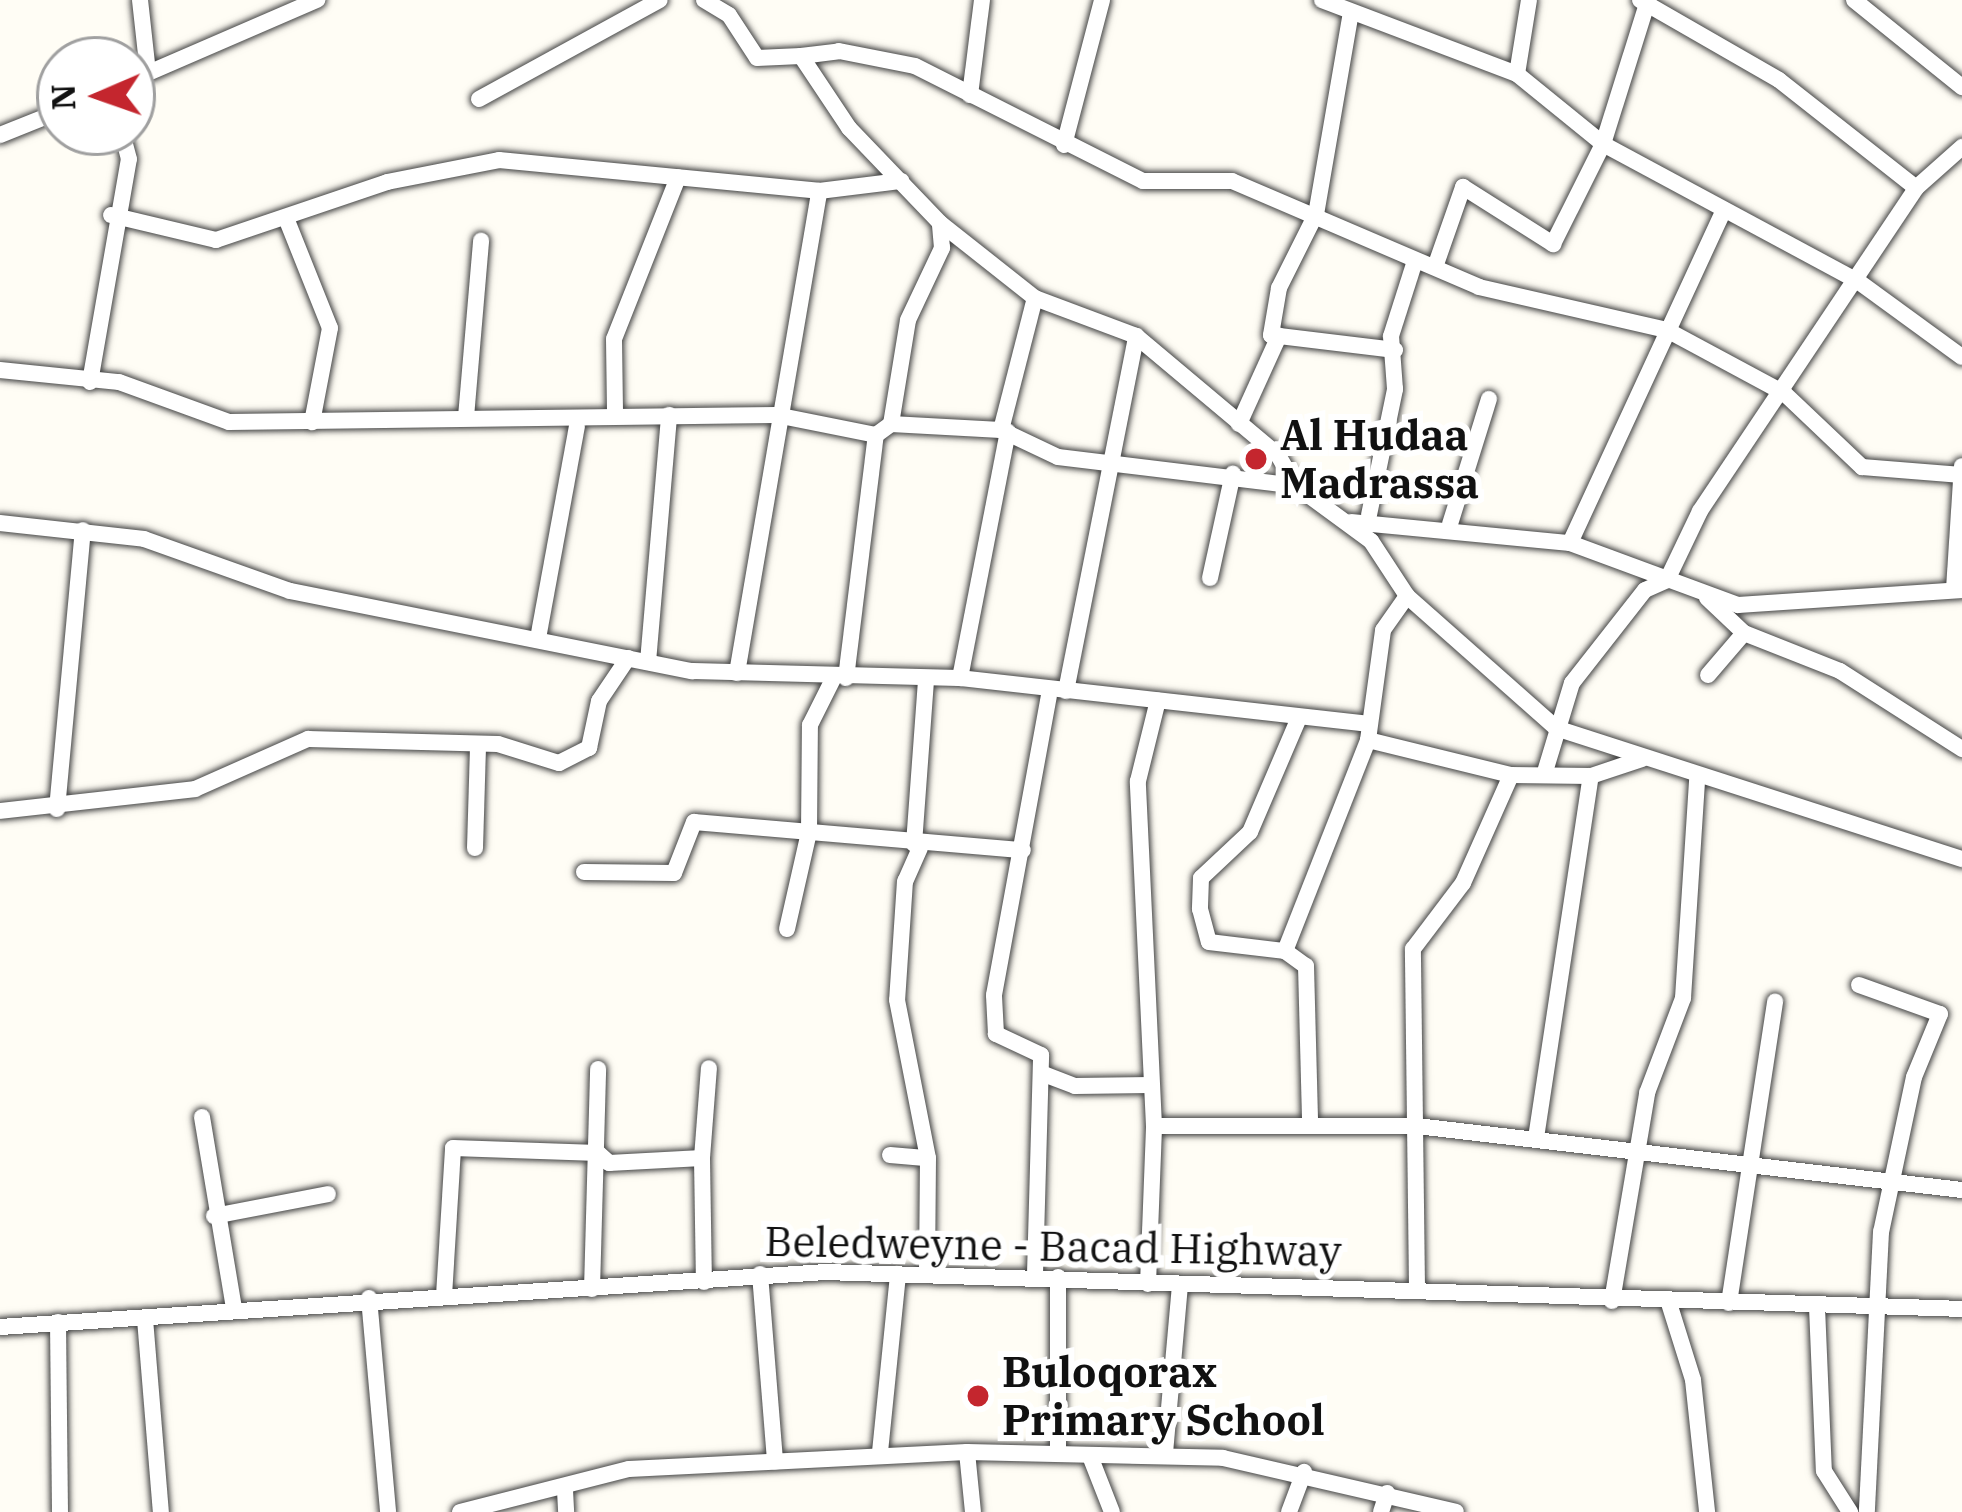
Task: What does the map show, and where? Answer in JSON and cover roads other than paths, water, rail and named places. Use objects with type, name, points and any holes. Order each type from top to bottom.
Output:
[{"type":"street","points":[[140,0],[140,36]]},
{"type":"street","points":[[156,69],[317,0]]},
{"type":"street","points":[[479,99],[660,0]]},
{"type":"street","points":[[704,0],[729,15],[757,58],[839,51],[915,67],[1143,181],[1232,181],[1316,214],[1414,264],[1667,330],[1784,393],[1862,467],[1960,471],[1958,590],[1738,605],[1570,543],[1369,515],[1351,521]]},
{"type":"street","points":[[970,95],[982,0]]},
{"type":"street","points":[[1064,145],[1102,0]]},
{"type":"street","points":[[1322,0],[1517,74],[1604,144],[1859,282],[1962,357]]},
{"type":"street","points":[[1517,74],[1529,0]]},
{"type":"street","points":[[1854,0],[1880,7],[1962,87]]},
{"type":"street","points":[[1435,267],[1463,187],[1553,244],[1604,144],[1645,2],[1779,80],[1916,188]]},
{"type":"street","points":[[1239,424],[1279,336],[1279,288],[1316,214],[1352,12]]},
{"type":"street","points":[[801,56],[940,223],[1035,298],[1136,336],[1239,424],[1296,486],[1351,521],[1407,596],[1556,728],[1697,779],[1962,859]]},
{"type":"street","points":[[0,135],[36,121]]},
{"type":"street","points":[[1544,776],[1572,683],[1645,590],[1667,580],[1916,188],[1962,147]]},
{"type":"street","points":[[90,382],[112,215],[128,156]]},
{"type":"street","points":[[112,215],[216,240],[288,223],[465,163],[554,159],[819,191],[901,181]]},
{"type":"street","points":[[614,411],[614,339],[678,176]]},
{"type":"street","points":[[737,673],[776,415],[819,191]]},
{"type":"street","points":[[1570,543],[1724,210]]},
{"type":"street","points":[[288,223],[330,328],[311,422]]},
{"type":"street","points":[[787,929],[808,832],[809,724],[840,678],[884,430],[940,223]]},
{"type":"street","points":[[466,417],[481,241]]},
{"type":"street","points":[[1369,515],[1414,264]]},
{"type":"street","points":[[960,679],[1005,431],[1035,298]]},
{"type":"street","points":[[1035,1274],[1041,1055],[996,1034],[1023,850],[1136,336]]},
{"type":"street","points":[[1279,336],[1395,350]]},
{"type":"street","points":[[0,370],[90,382],[229,422],[526,413],[577,426],[614,411],[776,415],[884,430],[1005,431],[1058,457],[1233,473],[1296,486]]},
{"type":"street","points":[[1450,524],[1489,399]]},
{"type":"street","points":[[648,662],[669,415]]},
{"type":"street","points":[[539,633],[577,426]]},
{"type":"street","points":[[1210,578],[1233,473]]},
{"type":"street","points":[[0,523],[82,530],[290,591],[539,633],[648,662],[737,673],[926,682],[960,679],[1058,694],[1157,700],[1368,732],[1511,775],[1591,776],[1642,759]]},
{"type":"street","points":[[57,808],[82,530]]},
{"type":"street","points":[[1285,951],[1368,732],[1383,630],[1407,596]]},
{"type":"street","points":[[1707,597],[1744,633],[1840,670],[1962,749]]},
{"type":"street","points":[[1708,675],[1744,633]]},
{"type":"street","points":[[0,811],[195,789],[308,740],[478,746],[559,763],[581,756],[628,658]]},
{"type":"street","points":[[926,682],[917,846],[905,881],[897,1000],[928,1158],[927,1272]]},
{"type":"street","points":[[1148,1284],[1154,1126],[1138,782],[1157,700]]},
{"type":"street","points":[[1298,720],[1250,832],[1201,878],[1208,942],[1285,951],[1306,965],[1310,1122]]},
{"type":"street","points":[[475,848],[478,746]]},
{"type":"street","points":[[1417,1287],[1413,949],[1463,883],[1511,775]]},
{"type":"street","points":[[1536,1138],[1591,776]]},
{"type":"street","points":[[1612,1301],[1644,1161],[1647,1093],[1683,998],[1697,779]]},
{"type":"street","points":[[584,872],[674,873],[694,822],[917,846],[1023,850]]},
{"type":"street","points":[[1859,985],[1940,1014],[1892,1181],[1876,1306],[1868,1512]]},
{"type":"street","points":[[1730,1303],[1775,1001]]},
{"type":"street","points":[[704,1282],[702,1158],[709,1068]]},
{"type":"street","points":[[592,1289],[598,1069]]},
{"type":"street","points":[[1041,1073],[1075,1086],[1150,1084]]},
{"type":"street","points":[[202,1117],[214,1216],[234,1310]]},
{"type":"street","points":[[1154,1126],[1310,1122],[1418,1126],[1536,1138],[1644,1161],[1962,1190]]},
{"type":"street","points":[[444,1296],[453,1148],[598,1153],[609,1163],[702,1158]]},
{"type":"street","points":[[890,1155],[928,1158]]},
{"type":"street","points":[[214,1216],[328,1194]]},
{"type":"street","name":"Beledweyne - Bacad Highway","points":[[0,1327],[369,1298],[704,1282],[760,1274],[927,1272],[1180,1285],[1417,1287],[1612,1301],[1962,1309]]},
{"type":"street","points":[[760,1274],[775,1462]]},
{"type":"street","points":[[880,1452],[898,1274]]},
{"type":"street","points":[[1058,1277],[1058,1453]]},
{"type":"street","points":[[1165,1453],[1180,1285]]},
{"type":"street","points":[[369,1298],[388,1512]]},
{"type":"street","points":[[1668,1300],[1693,1380],[1707,1512]]},
{"type":"street","points":[[1817,1307],[1824,1471],[1850,1512]]},
{"type":"street","points":[[145,1319],[161,1512]]},
{"type":"street","points":[[58,1322],[60,1512]]},
{"type":"street","points":[[460,1512],[565,1490],[629,1469],[880,1452],[1165,1453],[1304,1472],[1456,1512]]},
{"type":"street","points":[[967,1452],[973,1512]]},
{"type":"street","points":[[1090,1456],[1112,1512]]},
{"type":"street","points":[[1288,1512],[1304,1472]]},
{"type":"street","points":[[565,1490],[566,1512]]},
{"type":"street","points":[[1381,1512],[1387,1493]]},
{"type":"place","name":"Al Hudaa Madrassa","points":[[1256,459]]},
{"type":"place","name":"Buloqorax Primary School","points":[[978,1396]]}]
